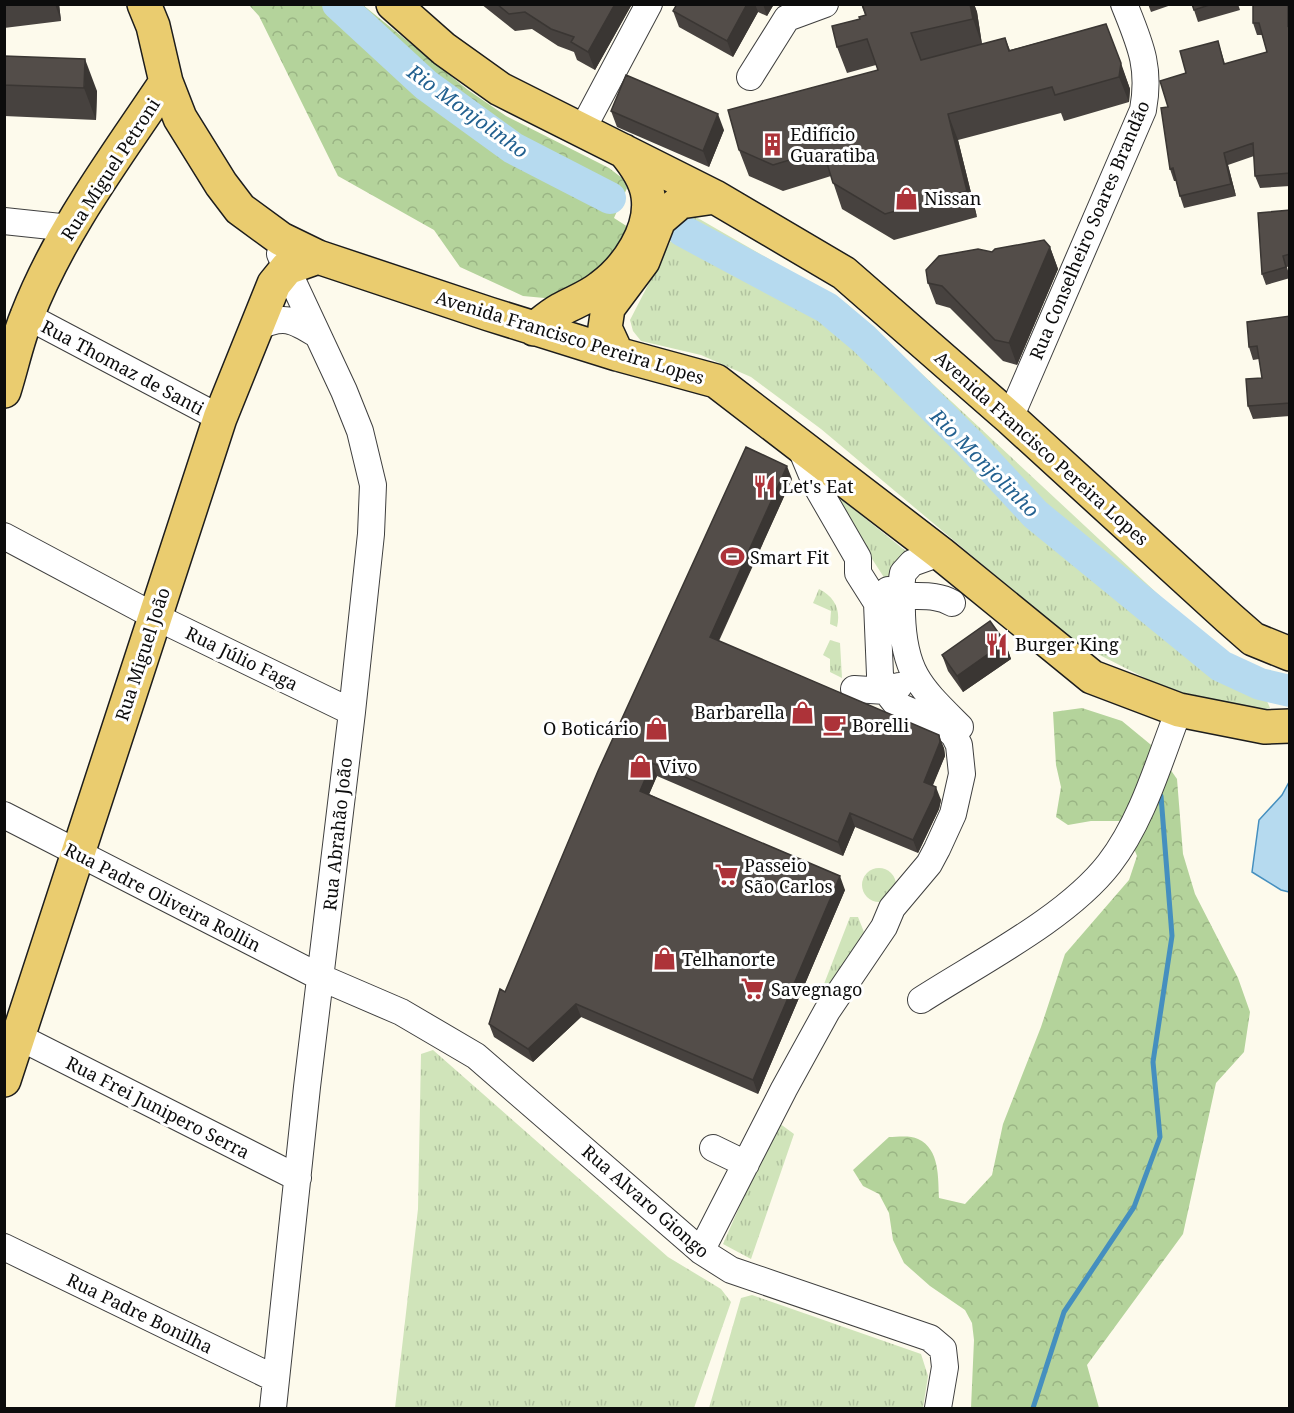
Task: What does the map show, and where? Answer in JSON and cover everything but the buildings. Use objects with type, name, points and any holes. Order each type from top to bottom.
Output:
[{"type":"main road","name":"Avenida Francisco Pereira Lopes","points":[[393,4],[444,50],[501,89],[715,197],[844,273],[1010,418],[1253,639],[1290,654]]},
{"type":"main road","name":"Avenida Francisco Pereira Lopes","points":[[152,12],[166,82],[180,118],[220,184],[240,208],[269,232],[318,257],[534,329],[716,381],[940,553],[1092,676],[1179,711],[1265,727],[1290,726]]},
{"type":"main road","name":"Rua Miguel Petroni","points":[[4,391],[27,315],[70,228],[111,161],[166,82]]},
{"type":"main road","points":[[534,329],[559,310],[599,289],[624,266],[634,251],[646,216],[648,195],[635,165],[624,152]]},
{"type":"main road","points":[[617,354],[605,328],[608,308],[643,261],[659,220],[680,202],[715,197]]},
{"type":"main road","points":[[287,268],[318,257]]},
{"type":"main road","name":"Rua Miguel João","points":[[4,1080],[220,418],[274,284],[287,268]]},
{"type":"street","points":[[582,130],[649,4]]},
{"type":"street","points":[[750,77],[788,18],[825,4]]},
{"type":"street","name":"Rua Conselheiro Soares Brandão","points":[[1010,418],[1143,110],[1147,74],[1144,56],[1124,4]]},
{"type":"street","points":[[4,221],[70,228]]},
{"type":"street","name":"Rua Abrahão João","points":[[269,232],[345,392],[360,431],[373,485],[371,534],[352,712],[273,1408]]},
{"type":"street","name":"Rua Thomaz de Santi","points":[[27,315],[220,418]]},
{"type":"street","points":[[257,327],[285,319],[316,334]]},
{"type":"street","points":[[701,1251],[827,1011],[884,927],[892,908],[929,864],[947,831],[959,793],[961,757],[959,745],[944,726],[897,705],[886,691],[880,675],[877,603],[858,573],[858,558],[817,487],[798,443]]},
{"type":"street","name":"Rua Júlio Faga","points":[[4,536],[154,616],[352,712]]},
{"type":"street","points":[[884,927],[902,914],[936,872],[955,840],[971,780],[970,744],[961,728],[922,690],[908,665],[904,648],[903,573],[912,563],[940,553]]},
{"type":"street","points":[[858,558],[870,564],[890,592],[902,596],[928,594],[952,603]]},
{"type":"street","points":[[854,689],[886,691],[916,679]]},
{"type":"street","points":[[921,1000],[1080,896],[1110,862],[1139,812],[1179,711]]},
{"type":"street","points":[[943,801],[961,757]]},
{"type":"street","name":"Rua Padre Oliveira Rollin","points":[[4,815],[322,978]]},
{"type":"street","name":"Rua Alvaro Giongo","points":[[322,978],[401,1012],[476,1056],[701,1251],[731,1270],[930,1338],[943,1349],[945,1367],[938,1408]]},
{"type":"street","name":"Rua Frei Junipero Serra","points":[[17,1036],[298,1178]]},
{"type":"street","points":[[713,1148],[746,1164]]},
{"type":"street","name":"Rua Padre Bonilha","points":[[4,1246],[276,1379]]},
{"type":"green space","points":[[249,5],[363,5],[468,90],[506,116],[609,168],[622,178],[627,188],[614,218],[628,227],[607,272],[555,299],[523,296],[460,267],[434,230],[338,176],[259,16]]},
{"type":"green space","points":[[683,217],[696,217],[847,304],[1220,652],[1254,671],[1270,708],[1249,712],[1193,698],[1153,682],[1076,643],[821,429],[751,377],[701,355],[641,341],[633,331],[630,320]]},
{"type":"green space","points":[[831,491],[907,552],[887,582],[830,494]]},
{"type":"green space","points":[[819,589],[825,592],[836,605],[837,627],[830,624],[831,611],[813,603]]},
{"type":"green space","points":[[830,640],[840,643],[842,678],[830,672],[830,659],[823,655]]},
{"type":"green space","points":[[1082,708],[1122,721],[1156,749],[1177,779],[1183,854],[1195,894],[1238,978],[1250,1012],[1244,1052],[1216,1083],[1183,1234],[1087,1365],[1099,1408],[971,1408],[974,1340],[972,1323],[965,1310],[930,1286],[904,1263],[893,1240],[889,1213],[879,1194],[863,1186],[853,1170],[889,1137],[907,1137],[918,1139],[925,1144],[934,1157],[938,1173],[939,1198],[965,1204],[992,1175],[1003,1124],[1041,1027],[1065,954],[1129,880],[1137,856],[1123,821],[1091,821],[1068,825],[1056,817],[1061,787],[1056,765],[1053,712]]},
{"type":"green space","points":[[879,868],[891,873],[896,885],[891,897],[879,902],[867,897],[862,885],[867,873]]},
{"type":"green space","points":[[850,917],[858,917],[864,932],[819,1003],[817,1002]]},
{"type":"green space","points":[[433,1050],[668,1257],[721,1289],[731,1302],[694,1408],[395,1408],[418,1209],[421,1054]]},
{"type":"green space","points":[[779,1123],[794,1134],[751,1259],[723,1244],[774,1128]]},
{"type":"green space","points":[[752,1295],[921,1354],[928,1376],[923,1408],[709,1408],[741,1298]]},
{"type":"water","points":[[1289,782],[1289,892],[1281,890],[1252,872],[1259,820],[1282,795]]},
{"type":"waterway","name":"Rio Monjolinho","points":[[338,4],[426,85],[513,148],[610,198]]},
{"type":"waterway","name":"Rio Monjolinho","points":[[683,231],[827,308],[864,339],[969,443],[1035,514],[1221,666],[1260,684],[1290,691]]},
{"type":"waterway","points":[[1033,1408],[1064,1312],[1134,1207],[1160,1137],[1153,1062],[1172,936],[1161,796]]},
{"type":"place","name":"Edifício Guaratiba","points":[[772,144]]},
{"type":"place","name":"Nissan","points":[[906,198]]},
{"type":"place","name":"Let's Eat","points":[[764,486]]},
{"type":"place","name":"Smart Fit","points":[[732,557]]},
{"type":"place","name":"Burger King","points":[[997,644]]},
{"type":"place","name":"Barbarella","points":[[803,712]]},
{"type":"place","name":"Borelli","points":[[834,725]]},
{"type":"place","name":"O Boticário","points":[[657,728]]},
{"type":"place","name":"Vivo","points":[[641,766]]},
{"type":"place","name":"Passeio São Carlos","points":[[726,875]]},
{"type":"place","name":"Telhanorte","points":[[664,959]]},
{"type":"place","name":"Savegnago","points":[[753,989]]}]
